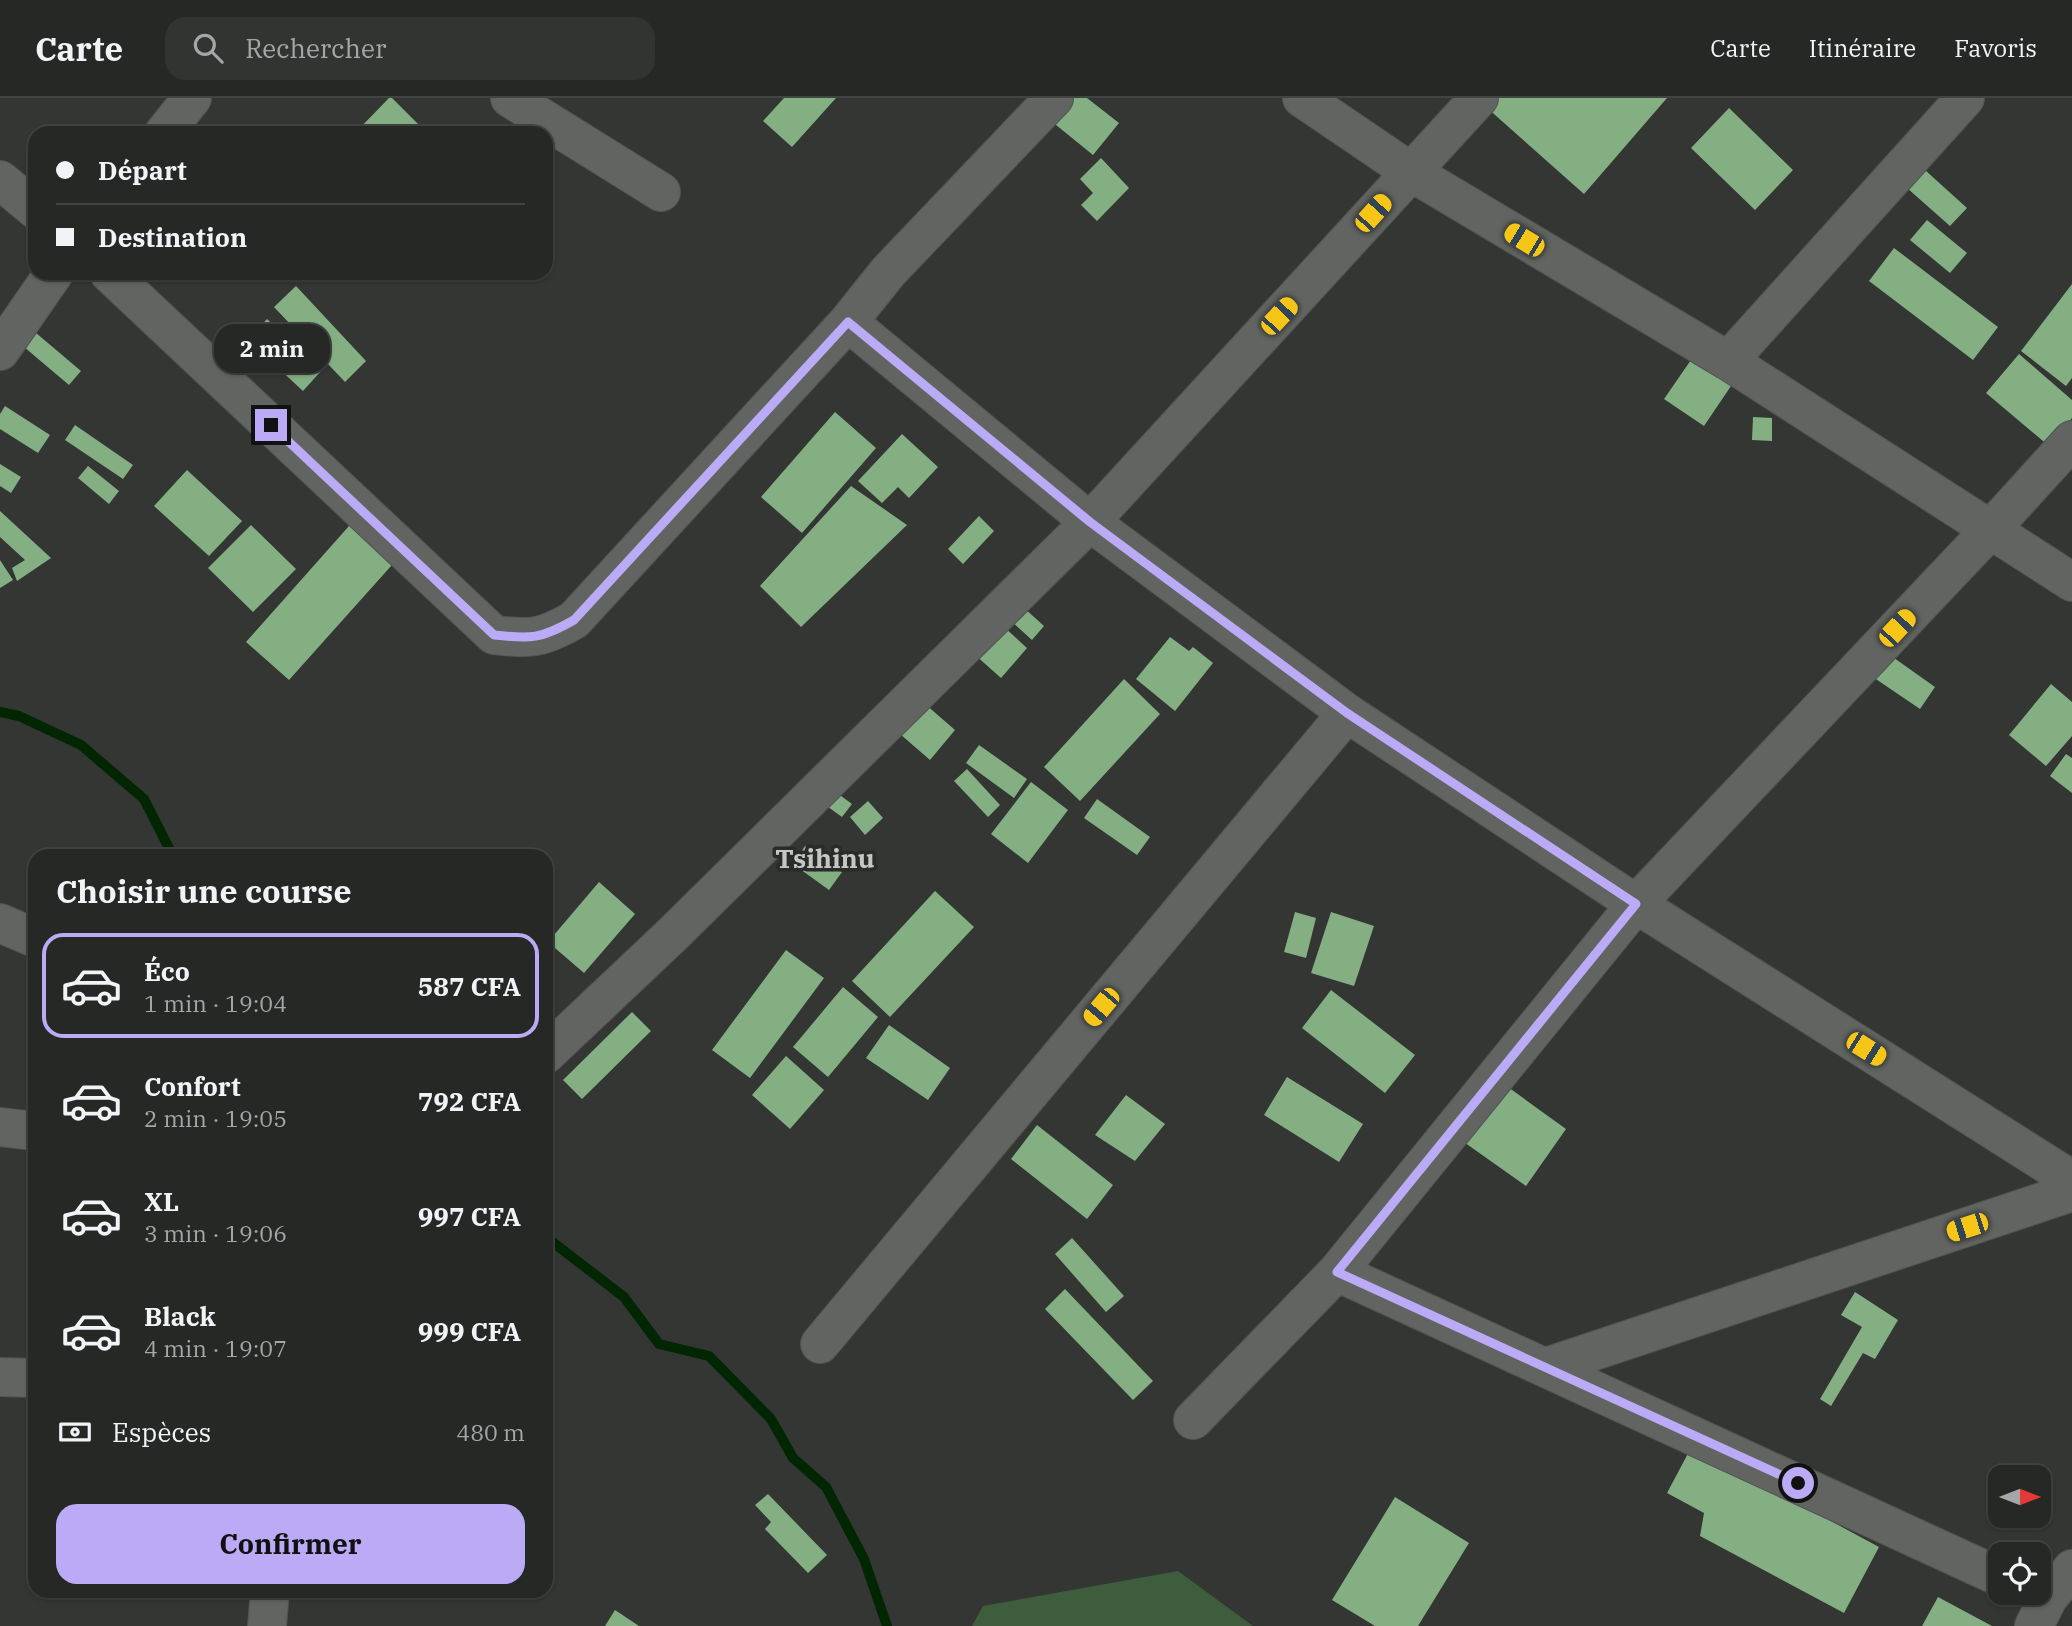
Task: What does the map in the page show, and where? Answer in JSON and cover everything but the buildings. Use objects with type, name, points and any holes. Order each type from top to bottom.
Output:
[{"type":"street","points":[[170,126],[192,98]]},
{"type":"street","points":[[510,98],[661,192]]},
{"type":"street","points":[[116,280],[494,635],[523,638],[550,634],[574,620],[848,322],[888,272],[1054,98]]},
{"type":"street","points":[[1302,98],[1411,172],[1728,361],[2072,582]]},
{"type":"street","points":[[553,1047],[674,933],[1090,522],[1479,98]]},
{"type":"street","points":[[1728,361],[1965,98]]},
{"type":"street","points":[[0,180],[28,203]]},
{"type":"street","points":[[0,351],[49,280]]},
{"type":"street","points":[[848,322],[1090,522],[1347,713],[1636,904],[2072,1180]]},
{"type":"street","points":[[1193,1420],[1337,1272],[1636,904],[2072,440]]},
{"type":"street","points":[[820,1344],[1347,713]]},
{"type":"street","points":[[0,923],[28,934]]},
{"type":"street","points":[[0,1127],[28,1130]]},
{"type":"street","points":[[1546,1367],[2072,1192]]},
{"type":"street","points":[[1337,1272],[1988,1571]]},
{"type":"street","points":[[0,1377],[28,1378]]},
{"type":"street","points":[[2047,1607],[2072,1569]]},
{"type":"street","points":[[268,1626],[270,1598]]},
{"type":"green space","points":[[1178,1571],[1253,1626],[972,1626],[983,1606]]},
{"type":"waterway","points":[[0,712],[19,716],[81,745],[144,799],[169,849]]},
{"type":"waterway","points":[[553,1242],[624,1297],[659,1344],[709,1356],[771,1419],[793,1458],[826,1487],[864,1559],[887,1626]]},
{"type":"district","name":"Tsihinu","points":[[825,858]]},
{"type":"route","points":[[271,425],[494,635],[523,638],[550,634],[574,620],[848,322],[1090,522],[1347,713],[1636,904],[1337,1272],[1798,1483]]}]
